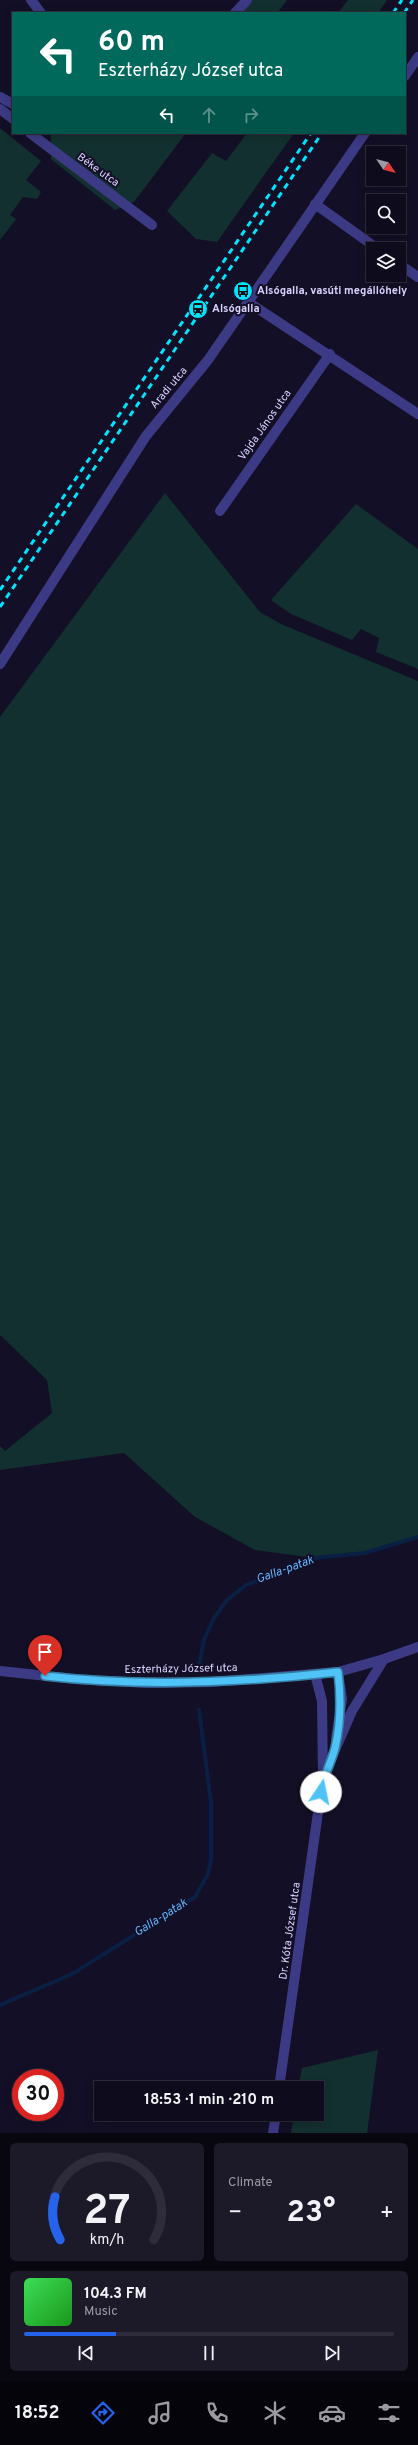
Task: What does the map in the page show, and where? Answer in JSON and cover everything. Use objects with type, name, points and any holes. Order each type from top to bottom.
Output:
[{"type":"street","points":[[31,0],[40,12]]},
{"type":"street","points":[[236,12],[247,0]]},
{"type":"street","points":[[406,75],[418,57]]},
{"type":"street","points":[[0,97],[12,103]]},
{"type":"street","points":[[0,109],[12,118]]},
{"type":"street","name":"Béke utca","points":[[31,134],[152,225]]},
{"type":"street","name":"Aradi utca","points":[[0,664],[146,436],[208,360],[364,134]]},
{"type":"street","points":[[315,204],[368,242]]},
{"type":"street","points":[[406,269],[418,277]]},
{"type":"street","points":[[248,302],[330,354],[418,414]]},
{"type":"street","name":"Vajda János utca","points":[[220,510],[330,354]]},
{"type":"street","name":"Eszterházy József utca","points":[[0,1671],[75,1679],[146,1683],[212,1682],[338,1672],[384,1659],[418,1647]]},
{"type":"street","name":"Dr. Kóta József utca","points":[[323,1777],[352,1711],[384,1659]]},
{"type":"street","name":"Dr. Kóta József utca","points":[[335,1749],[342,1699],[338,1672]]},
{"type":"street","name":"Dr. Kóta József utca","points":[[280,2081],[323,1777],[322,1701],[315,1674]]},
{"type":"street","points":[[273,2133],[275,2121]]},
{"type":"green space","points":[[246,0],[287,0],[278,12],[234,12]]},
{"type":"green space","points":[[348,0],[387,0],[379,12],[339,12]]},
{"type":"green space","points":[[0,128],[41,161],[26,180],[41,192],[37,199],[23,197],[10,215],[16,219],[0,240]]},
{"type":"green space","points":[[51,134],[185,134],[134,202],[115,210],[51,159]]},
{"type":"green space","points":[[246,134],[293,134],[217,242],[196,239],[167,211],[212,153],[226,161]]},
{"type":"green space","points":[[165,493],[260,612],[281,624],[418,681],[418,1537],[365,1553],[315,1558],[255,1550],[195,1517],[124,1453],[0,1470],[0,1446],[5,1451],[52,1413],[47,1380],[0,1335],[0,717]]},
{"type":"green space","points":[[356,504],[418,549],[418,669],[376,652],[379,638],[361,629],[352,640],[291,614],[271,600]]},
{"type":"green space","points":[[378,2050],[367,2133],[291,2133],[293,2121],[324,2121],[324,2081],[299,2081],[302,2068]]},
{"type":"waterway","name":"Galla-patak","points":[[199,1666],[204,1640],[214,1618],[227,1600],[246,1585],[315,1558],[365,1553],[418,1537]]},
{"type":"waterway","name":"Galla-patak","points":[[0,2005],[72,1974],[195,1897],[208,1874],[211,1860],[211,1803],[199,1710]]},
{"type":"railway","points":[[394,12],[402,0]]},
{"type":"railway","points":[[405,12],[413,0]]},
{"type":"railway","points":[[0,590],[310,134]]},
{"type":"railway","points":[[0,607],[321,134]]},
{"type":"place","name":"Alsógalla, vasúti megállóhely","points":[[243,291]]},
{"type":"place","name":"Alsógalla","points":[[198,309]]},
{"type":"route","points":[[45,1676],[146,1683],[212,1682],[338,1672],[342,1699],[335,1749],[323,1777],[321,1792]]}]
